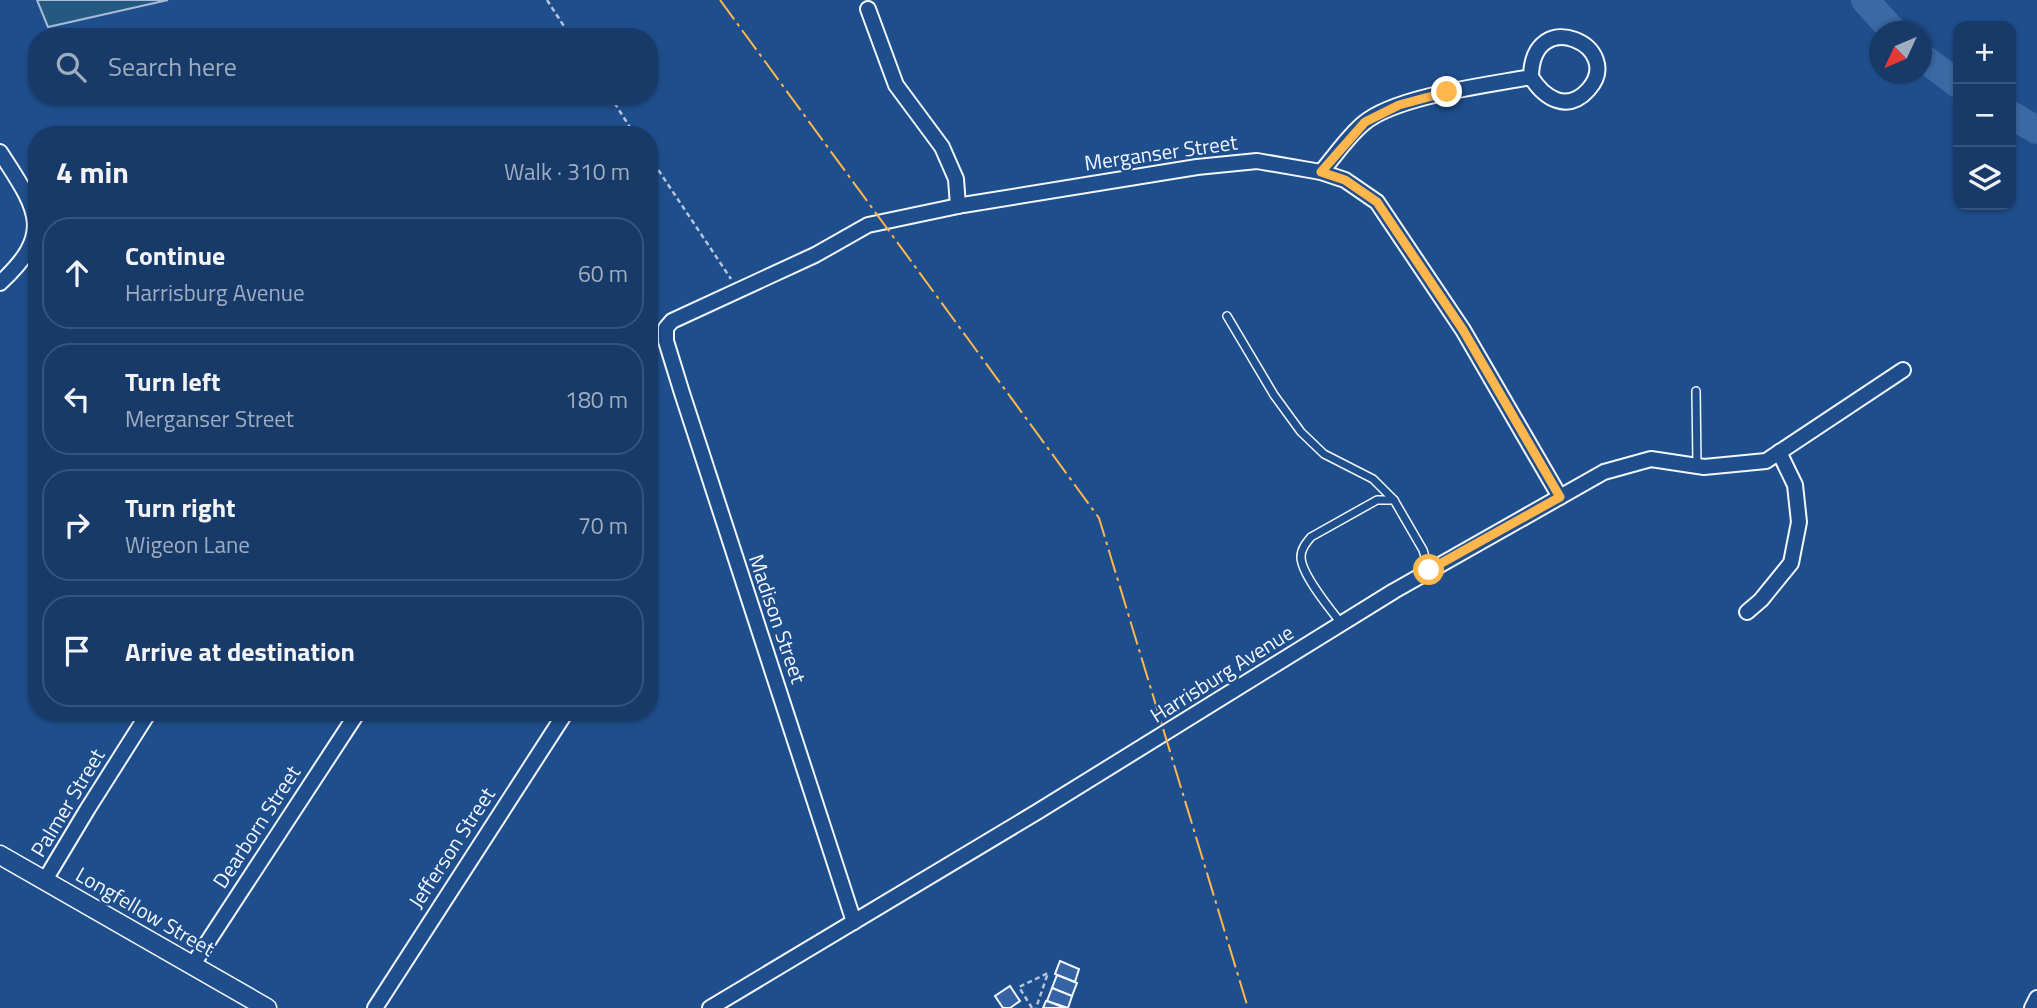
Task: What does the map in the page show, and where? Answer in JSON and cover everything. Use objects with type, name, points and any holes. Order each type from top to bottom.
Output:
[{"type":"street","points":[[868,9],[897,85],[942,146],[956,178],[958,206]]},
{"type":"street","points":[[1566,37],[1583,41],[1594,55],[1598,70],[1594,84],[1584,95],[1567,102],[1551,100],[1539,90],[1531,77],[1531,63],[1537,48],[1550,39],[1566,37]]},
{"type":"street","points":[[1321,172],[1365,122],[1399,105],[1447,92],[1531,77]]},
{"type":"street","points":[[0,152],[28,199]]},
{"type":"street","name":"Merganser Street","points":[[666,328],[672,321],[815,255],[868,226],[958,206],[1209,166],[1257,161],[1321,172],[1345,180],[1377,202],[1463,330],[1560,497]]},
{"type":"street","points":[[0,283],[28,251]]},
{"type":"street","name":"Madison Street","points":[[666,328],[666,341],[728,540],[854,922]]},
{"type":"street","name":"Harrisburg Avenue","points":[[710,1008],[1037,812],[1429,570],[1604,472],[1651,459],[1697,466],[1766,461],[1903,370]]},
{"type":"street","points":[[1746,612],[1761,600],[1791,564],[1799,522],[1795,485],[1779,452]]},
{"type":"street","name":"Palmer Street","points":[[45,880],[143,721]]},
{"type":"street","name":"Dearborn Street","points":[[192,966],[352,721]]},
{"type":"street","name":"Jefferson Street","points":[[375,1008],[560,721]]},
{"type":"street","name":"Longfellow Street","points":[[0,855],[267,1008]]},
{"type":"street","points":[[2032,1008],[2037,998]]},
{"type":"lane","points":[[1227,316],[1274,395],[1301,432],[1324,454],[1373,479],[1394,500],[1423,550],[1429,570]]},
{"type":"lane","points":[[1696,391],[1697,466]]},
{"type":"lane","points":[[1342,624],[1317,593],[1300,559],[1303,547],[1311,537],[1377,500],[1394,500]]},
{"type":"path","points":[[547,0],[565,28]]},
{"type":"path","points":[[616,105],[629,126]]},
{"type":"path","points":[[658,169],[739,290]]},
{"type":"path","points":[[1048,973],[1034,1008],[1018,987],[1048,973]]},
{"type":"shaded area","points":[[37,0],[168,0],[48,27]]},
{"type":"building","points":[[1060,961],[1079,969],[1075,982],[1055,974]]},
{"type":"building","points":[[1057,975],[1077,983],[1072,996],[1052,988]]},
{"type":"building","points":[[1010,986],[1020,1001],[1010,1008],[1003,1008],[995,996]]},
{"type":"building","points":[[1052,988],[1072,996],[1068,1008],[1047,1001]]},
{"type":"building","points":[[1047,1001],[1065,1008],[1043,1008]]},
{"type":"waterway","points":[[1865,0],[1884,21]]},
{"type":"waterway","points":[[1932,64],[1953,80]]},
{"type":"waterway","points":[[2016,118],[2037,130]]},
{"type":"power","points":[[720,0],[1099,518],[1248,1008]]},
{"type":"route","points":[[1429,570],[1560,497],[1463,330],[1377,202],[1345,180],[1321,172],[1365,122],[1399,105],[1447,92]]}]
